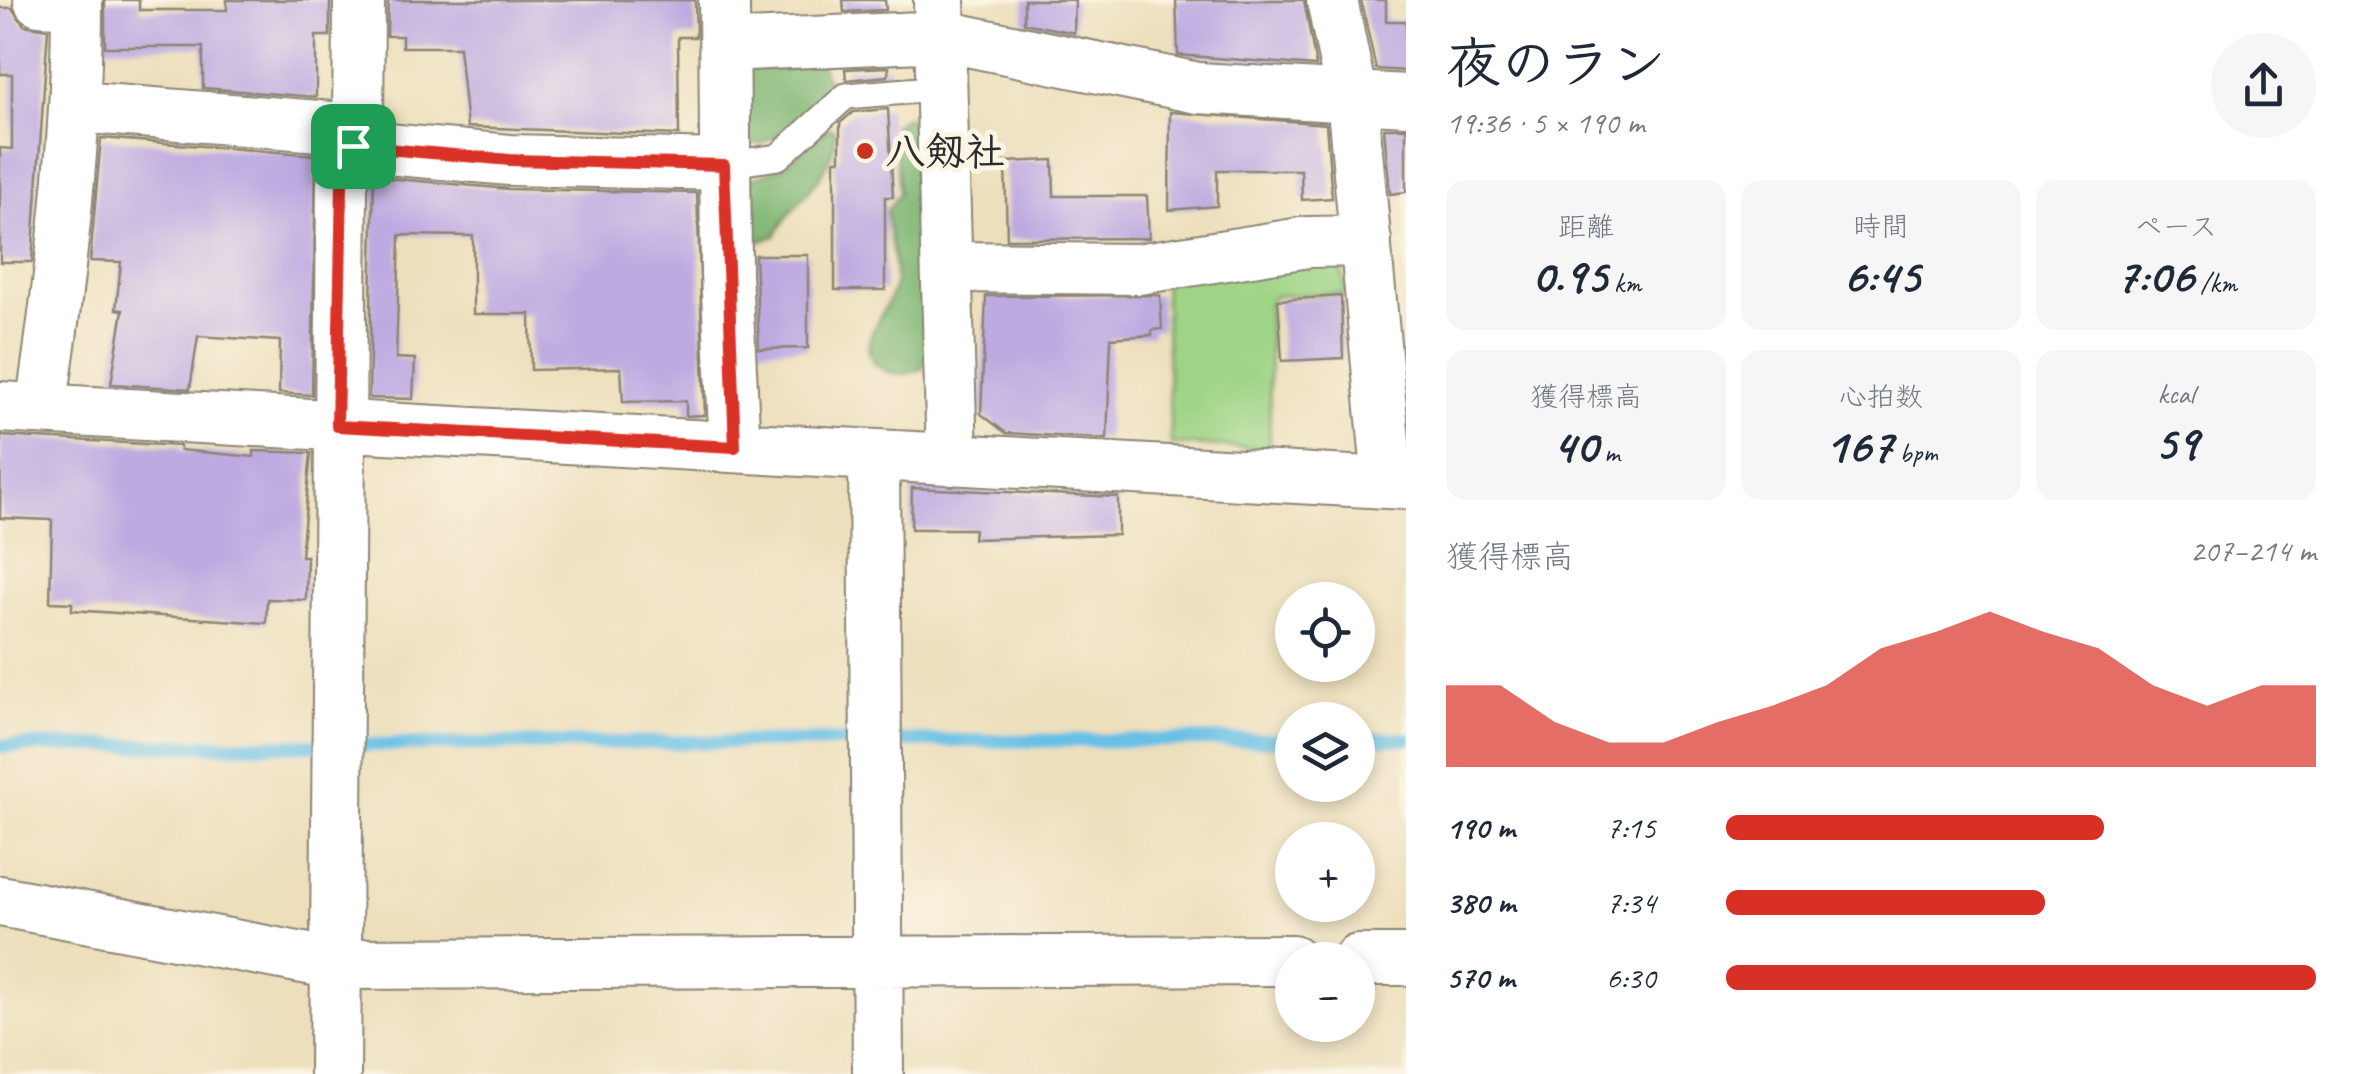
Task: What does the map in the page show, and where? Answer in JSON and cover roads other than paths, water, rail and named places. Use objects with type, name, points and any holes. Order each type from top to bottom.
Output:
[{"type":"street","points":[[39,0],[77,2],[77,107],[64,256],[20,408],[1397,483],[1352,98],[1332,0]]},
{"type":"street","points":[[334,1074],[342,184],[356,138],[359,0]]},
{"type":"street","points":[[941,18],[952,460]]},
{"type":"street","points":[[735,447],[724,165],[725,23],[941,18],[1198,88],[1406,100]]},
{"type":"street","points":[[77,107],[356,138],[510,160],[724,165]]},
{"type":"street","points":[[948,267],[1138,269],[1308,242],[1366,241]]},
{"type":"street","points":[[874,455],[878,1074]]},
{"type":"street","points":[[0,901],[335,964],[1275,960]]},
{"type":"street","points":[[1375,960],[1406,960]]},
{"type":"lane","points":[[724,165],[778,156],[846,96],[944,88]]},
{"type":"waterway","points":[[1375,739],[1406,739]]},
{"type":"waterway","points":[[900,741],[1275,740]]},
{"type":"waterway","points":[[351,745],[845,741]]},
{"type":"waterway","points":[[0,746],[317,745]]},
{"type":"place","name":"八剱社","points":[[865,151]]}]
